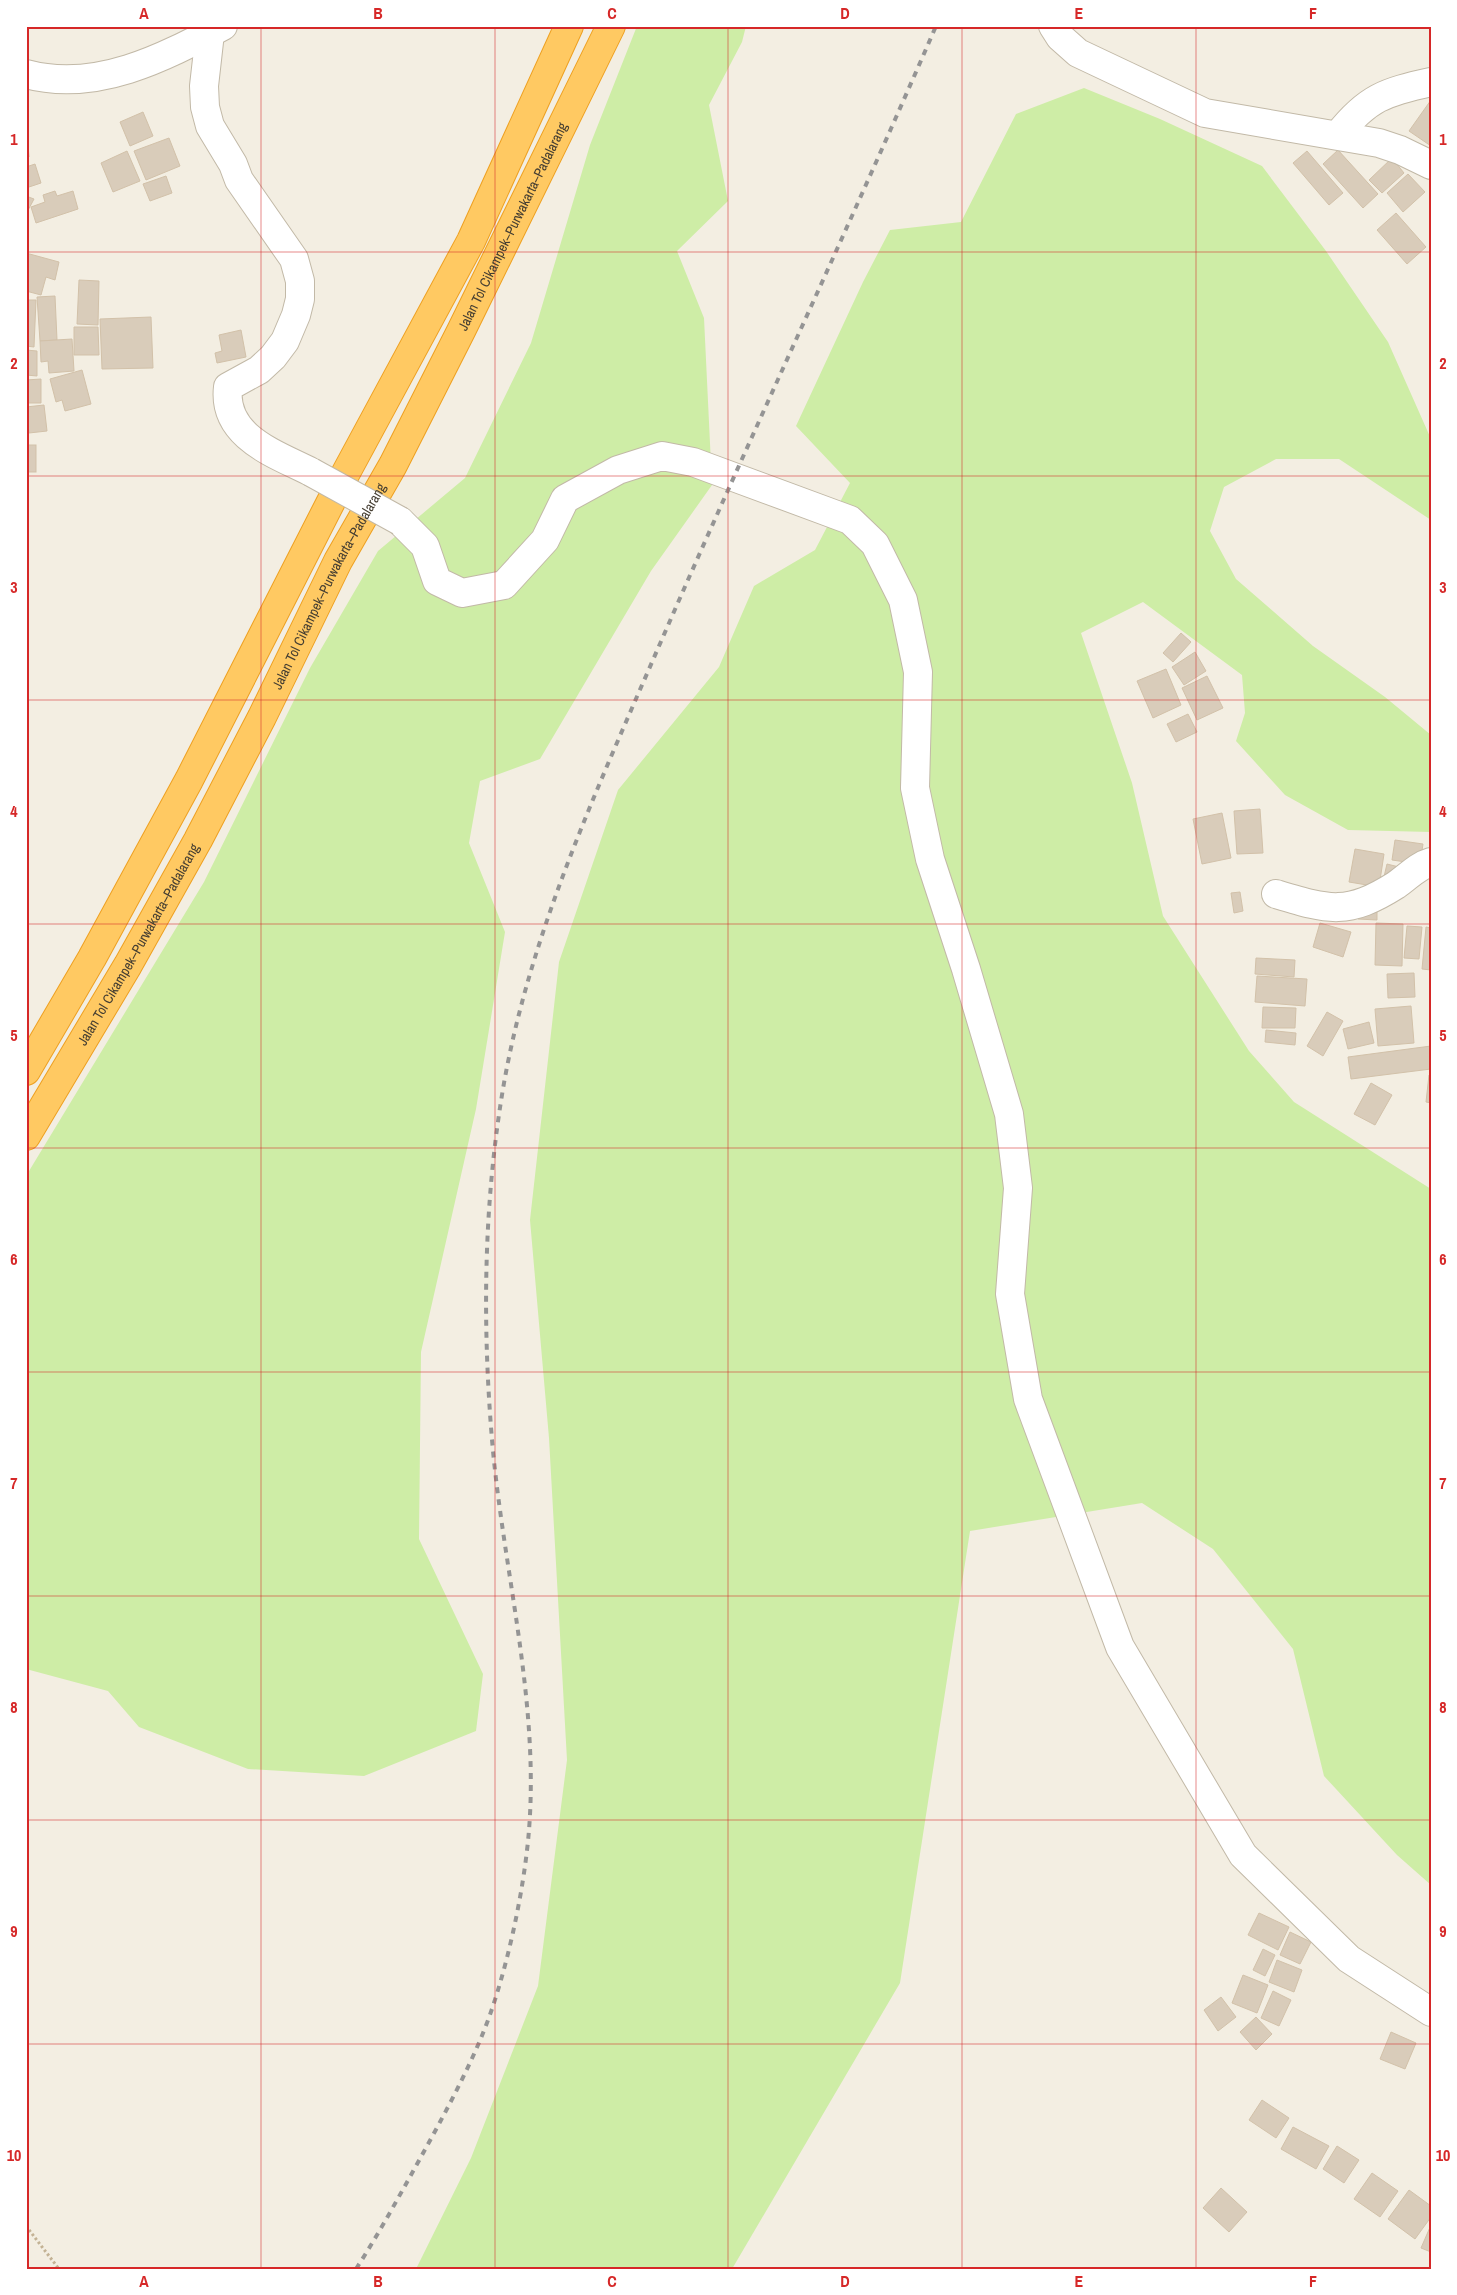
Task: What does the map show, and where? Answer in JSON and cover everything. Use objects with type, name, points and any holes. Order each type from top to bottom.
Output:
[{"type":"highway","points":[[26,1071],[92,958],[189,780],[342,480],[471,241],[569,26]]},
{"type":"highway","name":"Jalan Tol Cikampek–Purwakarta–Padalarang","points":[[26,1136],[128,965],[207,823],[262,717],[338,561],[393,465],[461,332],[611,26]]},
{"type":"street","points":[[1054,26],[1060,37],[1078,54],[1205,112],[1379,143],[1400,150],[1431,165]]},
{"type":"street","points":[[26,74],[44,78],[77,81],[149,62],[179,50],[217,30]]},
{"type":"street","points":[[217,30],[204,86],[205,107],[210,126],[233,164],[240,180],[294,259],[300,282],[300,299],[296,316],[285,341],[273,357],[259,370],[228,388],[233,420],[242,433],[258,444],[400,521],[425,546],[437,581],[462,593],[504,585],[545,540],[565,500],[618,470],[662,456],[693,462],[850,520],[875,544],[903,600],[918,672],[915,788],[930,859],[966,969],[1009,1114],[1018,1188],[1010,1294],[1028,1399],[1120,1647],[1243,1855],[1350,1959],[1431,2012]]},
{"type":"street","points":[[1338,135],[1363,107],[1378,98],[1431,82]]},
{"type":"street","points":[[1276,894],[1317,906],[1352,907],[1374,899],[1399,883],[1423,864],[1431,862]]},
{"type":"path","points":[[26,2226],[59,2269]]},
{"type":"green space","points":[[637,26],[746,26],[742,42],[709,105],[728,201],[677,251],[704,318],[712,485],[651,571],[540,759],[480,781],[469,843],[505,932],[476,1109],[421,1352],[419,1539],[483,1674],[476,1731],[364,1776],[248,1769],[139,1727],[108,1691],[26,1669],[26,1176],[204,882],[310,668],[378,551],[465,478],[531,343],[590,145]]},
{"type":"green space","points":[[1084,88],[1160,119],[1262,166],[1326,251],[1388,342],[1431,439],[1431,520],[1339,459],[1276,459],[1224,487],[1210,531],[1236,579],[1313,646],[1385,697],[1431,735],[1431,832],[1348,830],[1285,795],[1236,741],[1245,713],[1242,675],[1143,602],[1081,633],[1132,783],[1163,916],[1249,1051],[1294,1102],[1431,1189],[1431,1885],[1397,1855],[1324,1776],[1293,1649],[1213,1549],[1142,1503],[970,1531],[900,1983],[732,2269],[416,2269],[471,2158],[538,1986],[567,1760],[549,1438],[530,1220],[559,962],[618,790],[719,667],[754,586],[815,550],[850,483],[796,426],[863,282],[890,230],[961,222],[1016,114]]},
{"type":"building","points":[[1431,100],[1431,146],[1409,131]]},
{"type":"building","points":[[143,112],[153,136],[130,146],[120,122]]},
{"type":"building","points":[[26,122],[29,157],[26,157]]},
{"type":"building","points":[[169,138],[180,166],[146,180],[134,151]]},
{"type":"building","points":[[1338,150],[1378,194],[1363,208],[1323,164]]},
{"type":"building","points":[[127,151],[140,181],[113,192],[101,163]]},
{"type":"building","points":[[1307,151],[1343,193],[1329,205],[1293,163]]},
{"type":"building","points":[[1392,158],[1404,173],[1382,193],[1369,180]]},
{"type":"building","points":[[35,164],[41,183],[26,188],[26,167]]},
{"type":"building","points":[[1408,174],[1425,192],[1403,212],[1387,193]]},
{"type":"building","points":[[166,176],[172,193],[150,201],[143,184]]},
{"type":"building","points":[[55,191],[57,196],[73,191],[78,209],[36,223],[31,207],[45,202],[43,195]]},
{"type":"building","points":[[26,196],[34,199],[26,214]]},
{"type":"building","points":[[1396,213],[1426,247],[1407,264],[1377,230]]},
{"type":"building","points":[[26,253],[59,262],[55,280],[46,277],[41,295],[26,291]]},
{"type":"building","points":[[79,280],[99,281],[98,325],[77,324]]},
{"type":"building","points":[[55,296],[57,340],[40,341],[37,297]]},
{"type":"building","points":[[26,300],[36,300],[34,347],[26,346]]},
{"type":"building","points":[[151,317],[153,368],[102,369],[100,319]]},
{"type":"building","points":[[74,327],[98,327],[99,355],[74,355]]},
{"type":"building","points":[[241,330],[246,357],[217,363],[215,353],[222,351],[219,335]]},
{"type":"building","points":[[72,339],[74,371],[49,373],[48,361],[41,362],[40,341]]},
{"type":"building","points":[[26,350],[37,351],[37,376],[26,375]]},
{"type":"building","points":[[82,370],[91,404],[65,411],[62,400],[56,402],[50,379]]},
{"type":"building","points":[[41,379],[41,403],[26,403],[26,380]]},
{"type":"building","points":[[44,405],[47,431],[29,433],[26,407]]},
{"type":"building","points":[[26,445],[36,445],[36,472],[26,472]]},
{"type":"building","points":[[1181,633],[1191,642],[1173,662],[1163,653]]},
{"type":"building","points":[[1195,652],[1206,671],[1184,685],[1172,667]]},
{"type":"building","points":[[1166,669],[1181,705],[1153,718],[1137,681]]},
{"type":"building","points":[[1207,676],[1223,708],[1197,720],[1182,688]]},
{"type":"building","points":[[1188,714],[1197,732],[1176,742],[1167,724]]},
{"type":"building","points":[[1260,809],[1263,853],[1237,854],[1234,811]]},
{"type":"building","points":[[1222,813],[1231,858],[1202,864],[1193,819]]},
{"type":"building","points":[[1395,840],[1423,844],[1420,864],[1392,860]]},
{"type":"building","points":[[1355,849],[1384,854],[1379,887],[1349,882]]},
{"type":"building","points":[[1387,864],[1399,867],[1383,881]]},
{"type":"building","points":[[1240,892],[1243,911],[1234,913],[1231,893]]},
{"type":"building","points":[[1359,907],[1377,907],[1377,920],[1358,919]]},
{"type":"building","points":[[1320,923],[1351,932],[1343,957],[1313,947]]},
{"type":"building","points":[[1376,923],[1403,924],[1402,966],[1375,965]]},
{"type":"building","points":[[1407,926],[1422,927],[1419,959],[1404,958]]},
{"type":"building","points":[[1426,927],[1431,928],[1431,970],[1422,969]]},
{"type":"building","points":[[1256,958],[1295,960],[1294,977],[1255,974]]},
{"type":"building","points":[[1414,973],[1415,997],[1388,998],[1387,974]]},
{"type":"building","points":[[1257,976],[1307,979],[1305,1006],[1255,1002]]},
{"type":"building","points":[[1411,1006],[1414,1043],[1378,1046],[1375,1009]]},
{"type":"building","points":[[1263,1007],[1296,1008],[1295,1028],[1262,1028]]},
{"type":"building","points":[[1327,1012],[1343,1021],[1323,1056],[1307,1046]]},
{"type":"building","points":[[1369,1022],[1374,1043],[1348,1049],[1343,1029]]},
{"type":"building","points":[[1266,1030],[1296,1033],[1295,1045],[1265,1042]]},
{"type":"building","points":[[1431,1046],[1431,1069],[1351,1079],[1348,1057]]},
{"type":"building","points":[[1429,1075],[1431,1075],[1431,1103],[1426,1102]]},
{"type":"building","points":[[1371,1083],[1392,1095],[1375,1125],[1354,1114]]},
{"type":"building","points":[[1259,1913],[1289,1927],[1278,1950],[1248,1935]]},
{"type":"building","points":[[1290,1932],[1311,1942],[1300,1964],[1280,1955]]},
{"type":"building","points":[[1263,1949],[1275,1955],[1265,1976],[1253,1970]]},
{"type":"building","points":[[1277,1960],[1302,1970],[1294,1992],[1269,1982]]},
{"type":"building","points":[[1243,1975],[1268,1985],[1257,2013],[1232,2003]]},
{"type":"building","points":[[1273,1991],[1291,2000],[1279,2026],[1261,2018]]},
{"type":"building","points":[[1221,1997],[1236,2017],[1218,2031],[1204,2010]]},
{"type":"building","points":[[1256,2017],[1272,2034],[1256,2050],[1240,2032]]},
{"type":"building","points":[[1391,2032],[1416,2043],[1405,2069],[1380,2059]]},
{"type":"building","points":[[1262,2100],[1289,2118],[1276,2138],[1249,2120]]},
{"type":"building","points":[[1293,2127],[1329,2146],[1316,2169],[1281,2149]]},
{"type":"building","points":[[1337,2146],[1359,2160],[1344,2183],[1323,2169]]},
{"type":"building","points":[[1372,2173],[1398,2191],[1380,2217],[1354,2199]]},
{"type":"building","points":[[1221,2188],[1247,2212],[1229,2232],[1203,2208]]},
{"type":"building","points":[[1409,2190],[1431,2206],[1431,2217],[1415,2239],[1388,2219]]},
{"type":"building","points":[[1431,2225],[1431,2252],[1421,2248]]},
{"type":"railway","points":[[356,2269],[433,2135],[474,2055],[498,1990],[512,1936],[523,1881],[529,1830],[531,1782],[529,1735],[525,1687],[493,1451],[489,1405],[486,1313],[488,1220],[492,1174],[504,1083],[516,1026],[531,970],[549,915],[590,806],[693,568],[936,26]]}]
